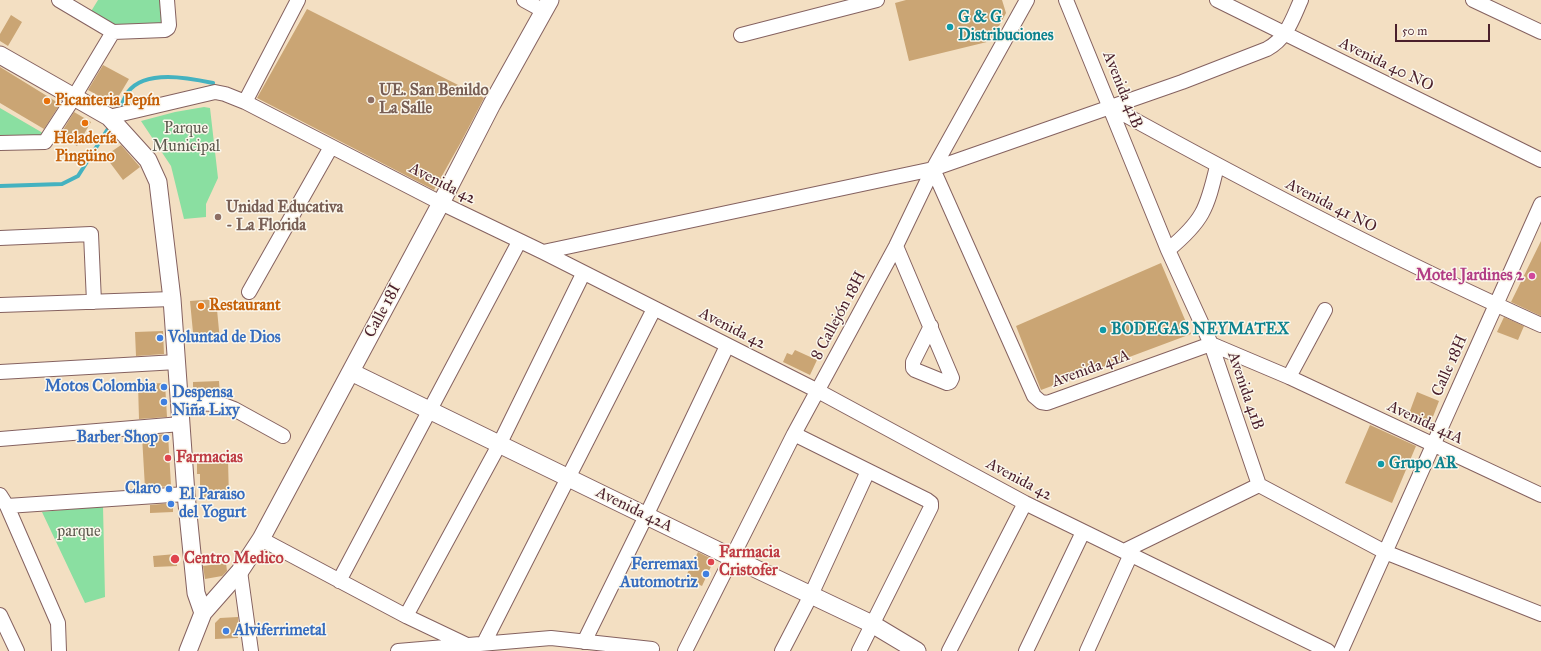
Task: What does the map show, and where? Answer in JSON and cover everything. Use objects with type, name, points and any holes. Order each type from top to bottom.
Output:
[{"type":"street","points":[[59,0],[113,32],[165,30],[169,25],[167,0]]},
{"type":"street","points":[[245,102],[298,0]]},
{"type":"street","points":[[524,0],[547,5]]},
{"type":"street","points":[[741,35],[877,0]]},
{"type":"street","name":"8 Callejón 18H","points":[[685,651],[794,434],[896,246],[933,169],[1027,0]]},
{"type":"street","name":"Avenida 41B","points":[[1066,0],[1168,250],[1211,344],[1259,485]]},
{"type":"street","name":"Avenida 40 NO","points":[[1217,0],[1541,160]]},
{"type":"street","points":[[543,252],[933,169],[1111,108],[1266,49],[1275,44],[1285,34],[1301,0]]},
{"type":"street","points":[[1473,0],[1541,32]]},
{"type":"street","name":"Calle 18I","points":[[188,651],[203,613],[240,571],[261,539],[441,203],[492,104],[547,5]]},
{"type":"street","points":[[0,143],[45,142],[113,32]]},
{"type":"street","points":[[0,54],[109,116],[148,160],[158,182],[172,299],[186,494],[196,592],[203,613]]},
{"type":"street","name":"Avenida 42","points":[[109,116],[215,92],[225,94],[245,102],[441,203],[519,242],[543,252],[583,274],[818,391],[1025,503],[1328,651]]},
{"type":"street","name":"Avenida 41 NO","points":[[1111,108],[1217,166],[1358,239],[1541,324]]},
{"type":"street","points":[[249,292],[331,146]]},
{"type":"street","points":[[1168,250],[1190,231],[1201,216],[1210,195],[1217,166]]},
{"type":"street","name":"Avenida 41A","points":[[933,169],[1034,396],[1041,402],[1047,403],[1211,344],[1289,377],[1432,446],[1541,495]]},
{"type":"street","name":"Calle 18H","points":[[1340,651],[1541,204]]},
{"type":"street","points":[[0,238],[91,234],[94,302]]},
{"type":"street","points":[[339,581],[519,242]]},
{"type":"street","points":[[896,246],[931,326]]},
{"type":"street","points":[[406,616],[499,445],[583,274]]},
{"type":"street","points":[[0,305],[172,299]]},
{"type":"street","points":[[484,643],[654,309]]},
{"type":"street","points":[[1289,377],[1325,310]]},
{"type":"street","points":[[584,642],[727,346]]},
{"type":"street","points":[[0,372],[176,362]]},
{"type":"street","name":"Avenida 42A","points":[[351,372],[567,478],[872,624],[917,651]]},
{"type":"street","points":[[180,403],[221,404],[234,409],[283,436]]},
{"type":"street","points":[[0,439],[181,424]]},
{"type":"street","points":[[794,434],[931,503],[931,507],[859,651]]},
{"type":"street","points":[[782,651],[811,596],[868,471]]},
{"type":"street","points":[[1086,651],[1128,553],[1259,485],[1385,552],[1541,614]]},
{"type":"street","points":[[59,651],[58,623],[3,500],[186,494]]},
{"type":"street","points":[[949,651],[1025,503]]},
{"type":"street","points":[[1026,651],[1083,532]]},
{"type":"street","points":[[261,539],[467,648]]},
{"type":"street","points":[[240,571],[251,651]]},
{"type":"street","points":[[0,615],[17,651]]},
{"type":"street","points":[[398,651],[467,648],[484,643],[551,638],[652,649]]},
{"type":"green space","points":[[98,0],[164,0],[165,27],[115,27],[90,13]]},
{"type":"green space","name":"Parque Municipal","points":[[204,107],[210,108],[218,178],[206,204],[206,217],[184,219],[171,166],[141,121],[175,112]]},
{"type":"green space","points":[[0,108],[48,136],[0,142]]},
{"type":"green space","name":"parque","points":[[103,506],[105,597],[85,603],[42,512]]},
{"type":"building","name":"G & G Distribuciones","points":[[906,0],[1002,0],[1006,13],[991,41],[909,61],[895,3]]},
{"type":"building","name":"UE. San Benildo La Salle","points":[[307,9],[484,98],[434,190],[257,98]]},
{"type":"building","points":[[11,15],[22,22],[8,46],[0,41],[0,34]]},
{"type":"building","points":[[103,65],[129,79],[114,104],[88,90]]},
{"type":"building","points":[[0,67],[60,104],[44,129],[0,103]]},
{"type":"building","points":[[74,112],[91,122],[77,146],[60,135]]},
{"type":"building","points":[[121,145],[140,167],[123,180],[105,156]]},
{"type":"building","name":"Motel Jardines 2","points":[[1541,241],[1541,316],[1511,302]]},
{"type":"building","name":"BODEGAS NEYMATEX","points":[[1161,263],[1191,334],[1041,390],[1016,326]]},
{"type":"building","points":[[216,299],[220,341],[194,343],[190,301]]},
{"type":"building","points":[[1504,317],[1524,326],[1518,340],[1497,332]]},
{"type":"building","points":[[163,331],[164,354],[136,356],[135,332]]},
{"type":"building","points":[[795,350],[817,360],[810,375],[783,362],[787,353],[792,355]]},
{"type":"building","points":[[219,381],[220,395],[193,395],[193,382]]},
{"type":"building","points":[[165,383],[167,417],[139,419],[138,384]]},
{"type":"building","points":[[1417,392],[1439,401],[1429,427],[1407,419]]},
{"type":"building","name":"Grupo AR","points":[[1370,425],[1416,446],[1392,503],[1345,483]]},
{"type":"building","points":[[168,434],[171,486],[145,488],[142,436]]},
{"type":"building","points":[[228,459],[229,499],[200,500],[200,474],[197,474],[197,460]]},
{"type":"building","points":[[173,503],[173,512],[150,513],[150,505]]},
{"type":"building","points":[[698,552],[714,560],[702,586],[685,578]]},
{"type":"building","points":[[176,554],[177,566],[154,567],[153,556]]},
{"type":"building","points":[[226,563],[227,571],[222,576],[205,579],[203,566]]},
{"type":"building","name":"Alviferrimetal","points":[[238,617],[238,638],[215,639],[215,623],[220,618]]},
{"type":"waterway","points":[[118,111],[128,92],[145,80],[168,77],[213,83]]},
{"type":"waterway","points":[[0,186],[62,184],[78,176],[111,124]]},
{"type":"place","name":"G & G Distribuciones","points":[[950,27]]},
{"type":"place","name":"UE. San Benildo La Salle","points":[[371,100]]},
{"type":"place","name":"Picanteria Pepín","points":[[47,101]]},
{"type":"place","name":"Heladería Pingüino","points":[[85,123]]},
{"type":"place","name":"Unidad Educativa - La Florida","points":[[218,217]]},
{"type":"place","name":"Motel Jardines 2","points":[[1532,276]]},
{"type":"place","name":"Restaurant","points":[[201,306]]},
{"type":"place","name":"BODEGAS NEYMATEX","points":[[1103,330]]},
{"type":"place","name":"Voluntad de Dios","points":[[160,338]]},
{"type":"place","name":"Motos Colombia","points":[[164,387]]},
{"type":"place","name":"Despensa Niña Lixy","points":[[164,402]]},
{"type":"place","name":"Barber Shop","points":[[166,438]]},
{"type":"place","name":"Farmacias","points":[[168,458]]},
{"type":"place","name":"Grupo AR","points":[[1381,464]]},
{"type":"place","name":"Claro","points":[[169,489]]},
{"type":"place","name":"El Paraiso del Yogurt","points":[[171,504]]},
{"type":"place","name":"Centro Medico","points":[[175,559]]},
{"type":"place","name":"Farmacia Cristofer","points":[[711,562]]},
{"type":"place","name":"Ferremaxi Automotriz","points":[[706,574]]},
{"type":"place","name":"Alviferrimetal","points":[[226,631]]}]
